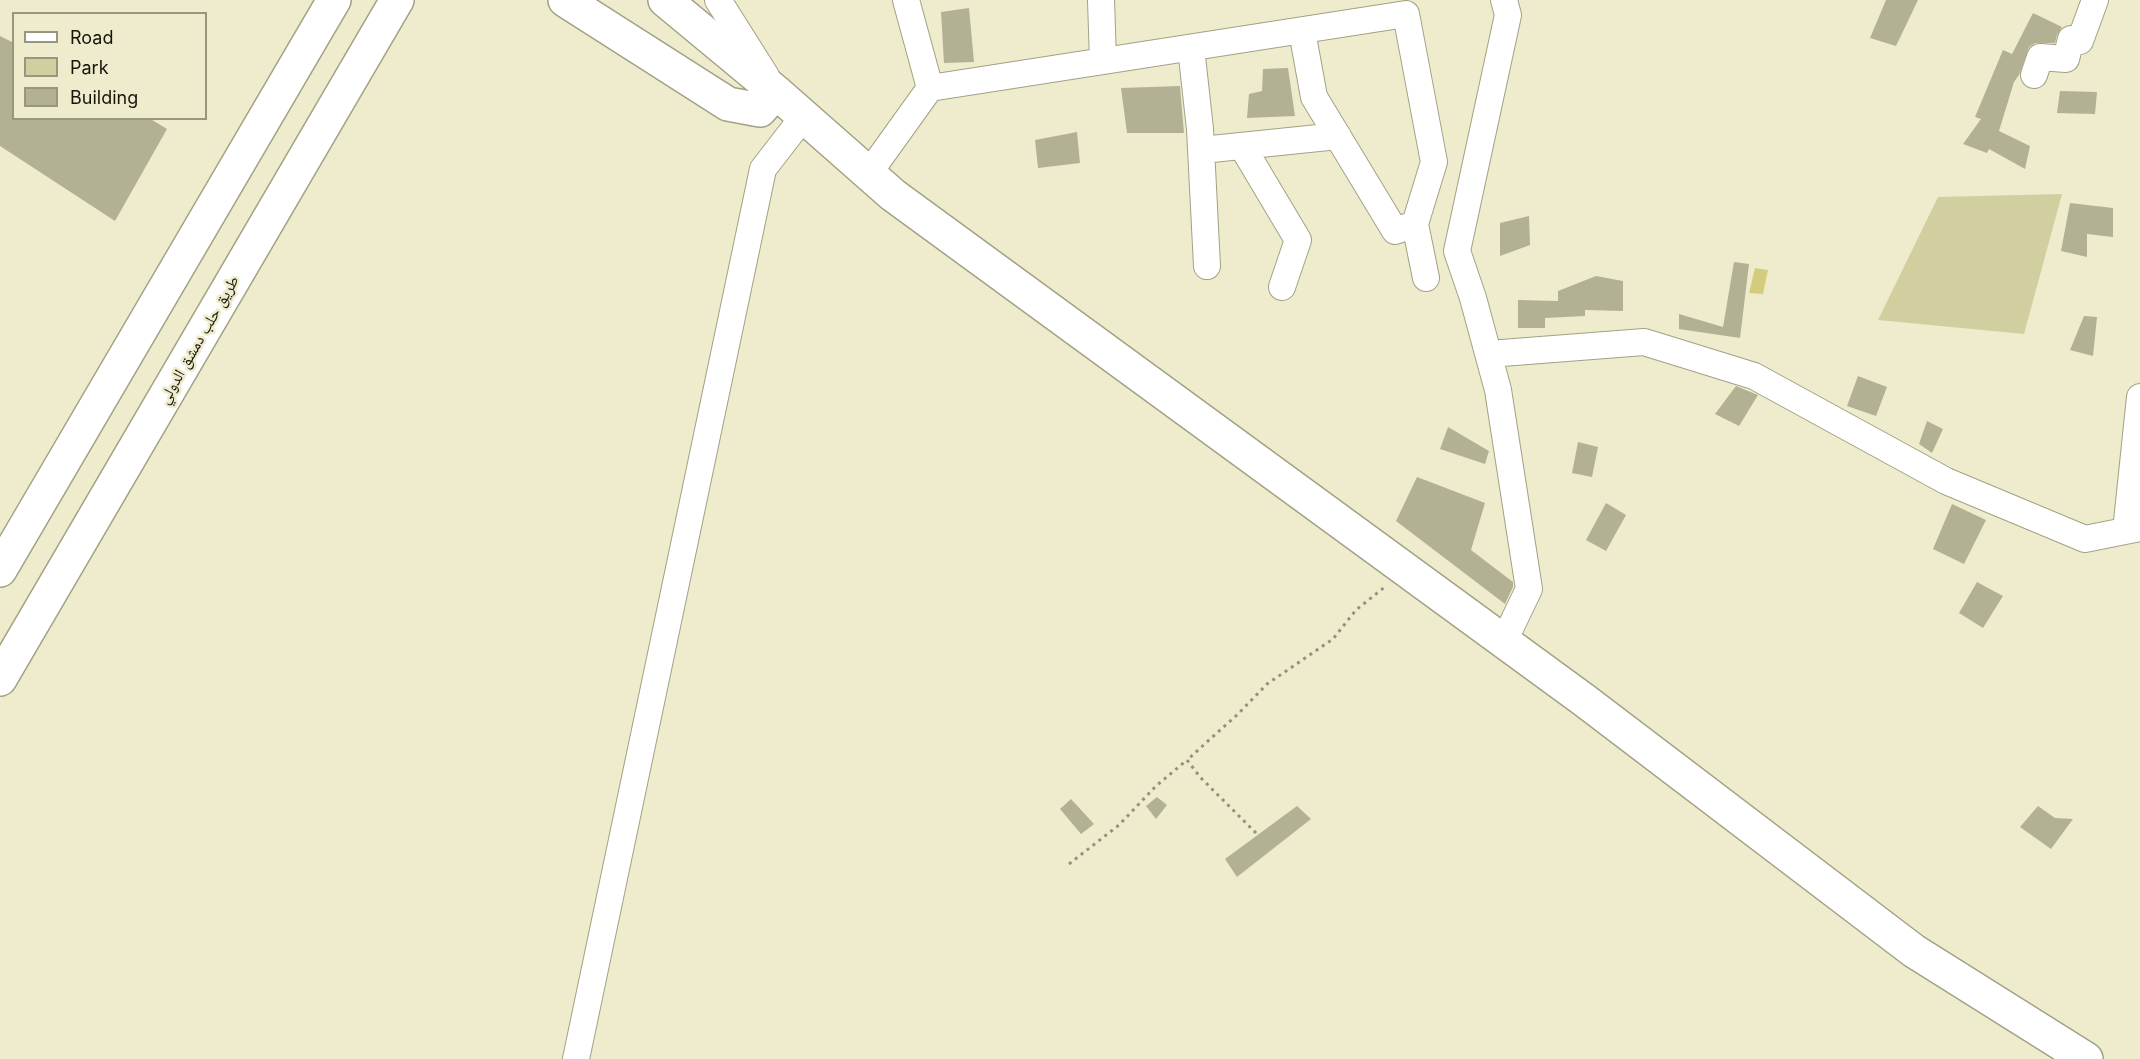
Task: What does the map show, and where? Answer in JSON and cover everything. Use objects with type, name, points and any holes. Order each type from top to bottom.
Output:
[{"type":"main road","points":[[0,570],[334,0]]},
{"type":"main road","points":[[565,0],[728,104],[760,110],[776,92]]},
{"type":"main road","points":[[665,0],[776,92],[893,195],[1504,641],[1914,951],[2085,1059]]},
{"type":"main road","name":"طريق حلب دمشق الدولي","points":[[0,679],[396,2]]},
{"type":"street","points":[[718,0],[776,92]]},
{"type":"street","points":[[906,0],[930,88]]},
{"type":"street","points":[[1101,0],[1103,61]]},
{"type":"street","points":[[1504,0],[1508,15],[1457,251],[1498,390],[1529,589],[1504,641]]},
{"type":"street","points":[[2034,75],[2040,57],[2066,59],[2071,39],[2080,41],[2096,0]]},
{"type":"street","points":[[869,173],[930,88],[1302,31],[1413,7],[1434,162],[1415,224],[1426,278]]},
{"type":"street","points":[[1302,31],[1314,97],[1395,231],[1415,224]]},
{"type":"street","points":[[1191,48],[1202,150],[1207,266]]},
{"type":"street","points":[[576,1059],[763,169],[804,116]]},
{"type":"street","points":[[1202,150],[1338,136]]},
{"type":"street","points":[[1242,146],[1298,240],[1282,287]]},
{"type":"street","points":[[1489,354],[1644,342],[1754,376],[1946,481],[2085,539],[2133,529],[2140,397]]},
{"type":"path","points":[[1069,864],[1119,825],[1156,786],[1238,714],[1267,684],[1333,639],[1356,610],[1404,568]]},
{"type":"path","points":[[1187,760],[1200,777],[1256,833]]},
{"type":"green space","points":[[2062,194],[2024,334],[1878,320],[1938,197]]},
{"type":"shaded area","points":[[1755,268],[1768,270],[1763,294],[1749,293]]},
{"type":"building","points":[[1886,0],[1918,0],[1896,46],[1870,38]]},
{"type":"building","points":[[969,8],[974,62],[944,63],[941,12]]},
{"type":"building","points":[[2033,13],[2062,27],[2055,43],[2035,43],[2029,47],[2019,75],[2014,82],[1999,131],[2030,146],[2025,169],[1989,149],[1987,153],[1963,144],[1981,119],[1975,117],[2003,50],[2012,54]]},
{"type":"building","points":[[0,36],[12,42],[12,120],[152,120],[167,129],[115,221],[0,146]]},
{"type":"building","points":[[1288,68],[1295,116],[1247,118],[1249,94],[1262,91],[1263,69]]},
{"type":"building","points":[[1180,86],[1184,133],[1127,133],[1121,88]]},
{"type":"building","points":[[2060,91],[2097,92],[2095,114],[2057,113]]},
{"type":"building","points":[[1077,132],[1080,163],[1038,168],[1035,140]]},
{"type":"building","points":[[2070,203],[2113,208],[2113,237],[2087,234],[2087,257],[2061,251]]},
{"type":"building","points":[[1529,216],[1530,245],[1500,256],[1500,223]]},
{"type":"building","points":[[1734,262],[1749,264],[1740,338],[1679,329],[1679,314],[1723,327]]},
{"type":"building","points":[[1596,276],[1623,281],[1623,311],[1585,310],[1585,316],[1545,318],[1545,328],[1518,328],[1518,300],[1558,301],[1558,291]]},
{"type":"building","points":[[2084,316],[2097,317],[2093,356],[2070,350]]},
{"type":"building","points":[[1858,376],[1887,387],[1876,416],[1847,406]]},
{"type":"building","points":[[1736,386],[1758,395],[1739,426],[1715,414]]},
{"type":"building","points":[[1927,421],[1943,429],[1932,453],[1919,444]]},
{"type":"building","points":[[1448,427],[1489,451],[1485,464],[1440,449]]},
{"type":"building","points":[[1578,442],[1598,447],[1592,477],[1572,473]]},
{"type":"building","points":[[1417,477],[1485,503],[1471,550],[1513,582],[1505,604],[1396,521]]},
{"type":"building","points":[[1606,503],[1626,515],[1606,551],[1586,540]]},
{"type":"building","points":[[1952,504],[1986,520],[1964,564],[1933,549]]},
{"type":"building","points":[[1977,582],[2003,596],[1983,628],[1959,613]]},
{"type":"building","points":[[1157,797],[1167,805],[1156,819],[1146,806]]},
{"type":"building","points":[[1071,799],[1094,824],[1081,834],[1060,809]]},
{"type":"building","points":[[1297,806],[1311,819],[1237,877],[1225,859]]},
{"type":"building","points":[[2038,806],[2055,818],[2073,819],[2051,849],[2020,827]]}]
